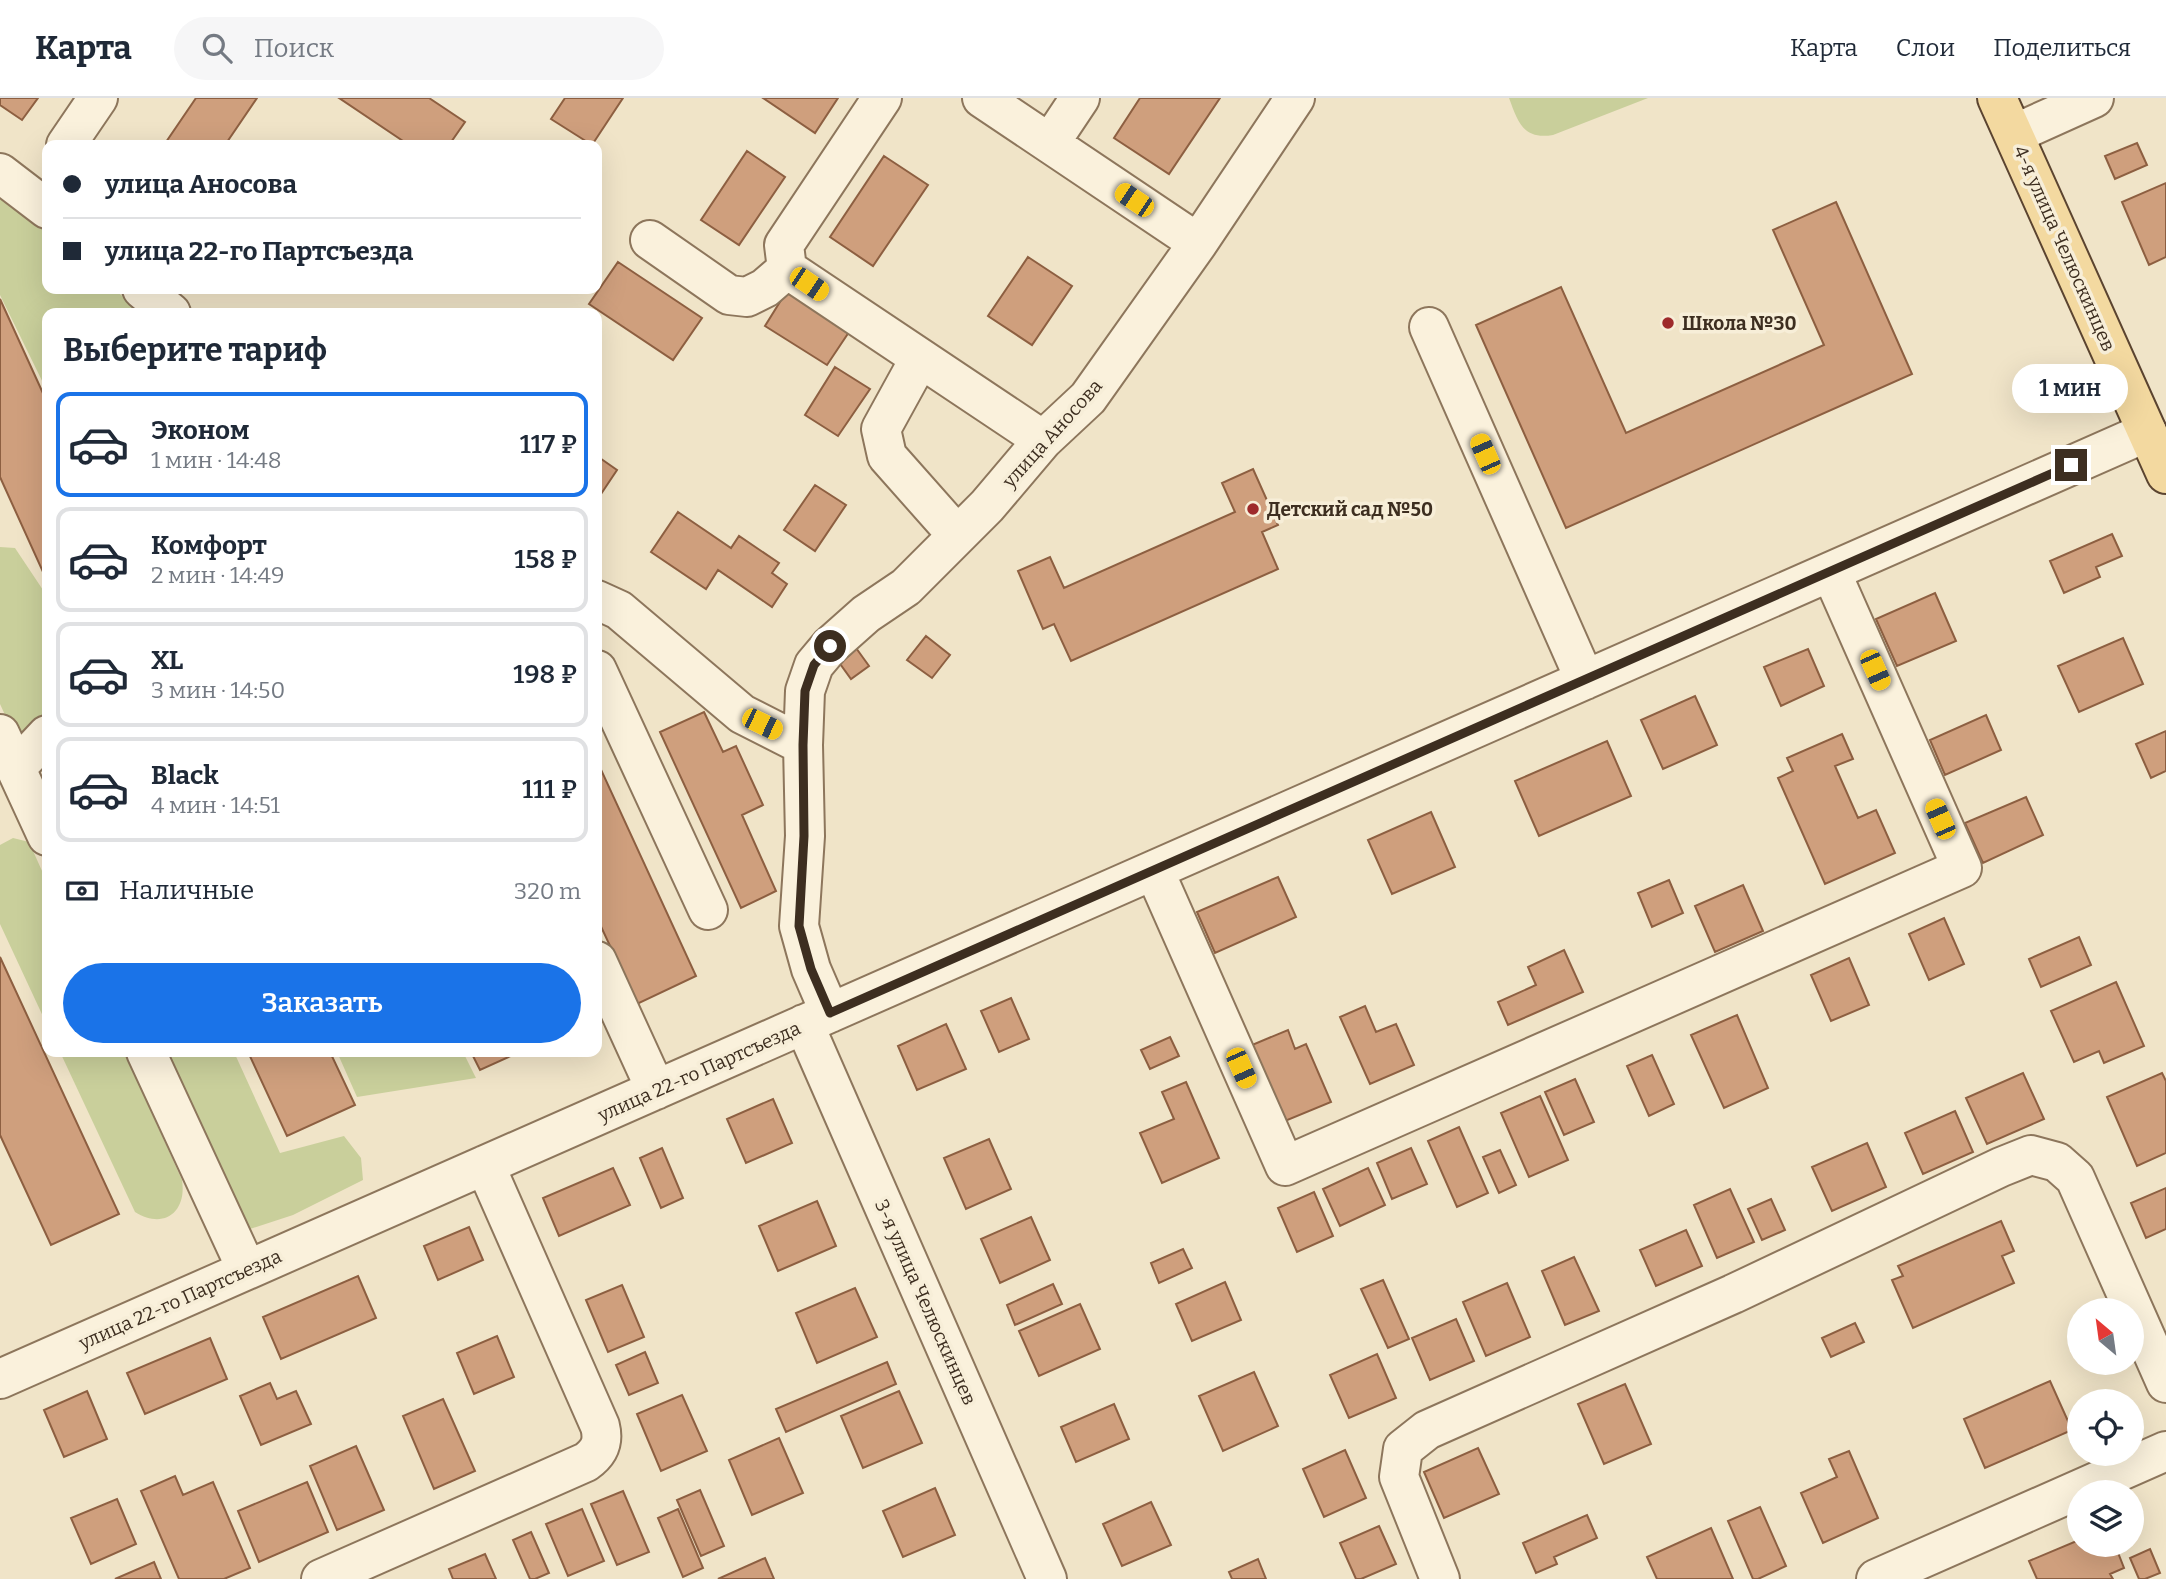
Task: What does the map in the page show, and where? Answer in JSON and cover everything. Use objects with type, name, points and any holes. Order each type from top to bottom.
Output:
[{"type":"main road","name":"4-я улица Челюскинцев","points":[[1997,98],[2157,428],[2166,474]]},
{"type":"street","points":[[69,140],[98,98]]},
{"type":"street","points":[[882,98],[784,245],[787,269],[1043,440]]},
{"type":"street","points":[[982,98],[1198,243]]},
{"type":"street","points":[[1050,143],[1080,98]]},
{"type":"street","name":"улица Аносова","points":[[803,745],[805,691],[814,665],[830,646],[866,614],[905,587],[987,506],[1043,440],[1088,398],[1198,243],[1295,98]]},
{"type":"street","points":[[2014,134],[2094,98]]},
{"type":"street","points":[[0,173],[42,193]]},
{"type":"street","points":[[650,240],[729,295],[747,297],[765,288],[787,269]]},
{"type":"street","points":[[148,294],[165,308]]},
{"type":"street","points":[[1429,327],[1586,680]]},
{"type":"street","points":[[920,358],[881,429],[887,456],[957,535]]},
{"type":"street","name":"улица 22-го Партсъезда","points":[[0,1379],[2157,428]]},
{"type":"street","points":[[1154,870],[1285,1167],[1962,868],[1831,572]]},
{"type":"street","points":[[602,602],[619,610],[742,714],[803,745]]},
{"type":"street","points":[[602,681],[708,910]]},
{"type":"street","points":[[42,737],[8,751],[42,825]]},
{"type":"street","name":"3-я улица Челюскинцев","points":[[803,745],[804,836],[799,926],[811,969],[817,1018],[1047,1579]]},
{"type":"street","points":[[602,972],[656,1090]]},
{"type":"street","points":[[148,1057],[247,1270]]},
{"type":"street","points":[[1440,1579],[1399,1478],[1403,1449],[1427,1430],[1733,1294],[2031,1155],[2057,1162],[2075,1178],[2166,1383]]},
{"type":"street","points":[[321,1579],[586,1462],[595,1456],[601,1447],[603,1436],[600,1426],[485,1165]]},
{"type":"street","points":[[1875,1579],[2166,1451]]},
{"type":"green space","points":[[1509,98],[1648,98],[1553,135],[1543,136],[1528,132],[1523,127]]},
{"type":"green space","points":[[5,196],[42,228],[42,294],[120,294],[136,308],[42,308],[42,381],[0,295],[0,200]]},
{"type":"green space","points":[[0,547],[15,548],[42,588],[42,719],[18,743],[0,704]]},
{"type":"green space","points":[[13,838],[29,842],[42,871],[42,1014],[0,924],[0,845]]},
{"type":"green space","points":[[62,1057],[126,1057],[182,1180],[183,1191],[177,1209],[171,1215],[155,1219],[135,1212]]},
{"type":"green space","points":[[164,1057],[236,1057],[280,1153],[344,1136],[361,1158],[363,1180],[293,1215],[247,1230]]},
{"type":"green space","points":[[339,1057],[466,1057],[476,1078],[357,1097]]},
{"type":"building","points":[[0,98],[38,98],[22,120],[0,105]]},
{"type":"building","points":[[196,98],[257,98],[228,140],[167,140]]},
{"type":"building","points":[[339,98],[429,98],[465,122],[452,140],[402,140]]},
{"type":"building","points":[[565,98],[623,98],[595,140],[584,140],[551,119]]},
{"type":"building","points":[[763,98],[838,98],[815,133]]},
{"type":"building","points":[[1140,98],[1220,98],[1169,174],[1114,138]]},
{"type":"building","points":[[2137,143],[2147,165],[2115,179],[2105,156]]},
{"type":"building","points":[[747,151],[785,177],[739,245],[701,220]]},
{"type":"building","points":[[884,156],[928,185],[873,266],[830,237]]},
{"type":"building","points":[[2166,183],[2166,257],[2149,265],[2122,202]]},
{"type":"building","points":[[1836,202],[1912,374],[1566,528],[1476,325],[1561,287],[1626,433],[1824,345],[1773,230]]},
{"type":"building","points":[[1028,257],[1072,286],[1032,345],[988,316]]},
{"type":"building","points":[[618,262],[702,318],[673,360],[602,313],[602,308],[589,304],[596,294],[602,294],[602,285]]},
{"type":"building","points":[[788,289],[851,329],[827,365],[765,326]]},
{"type":"building","points":[[0,299],[42,391],[42,570],[0,477]]},
{"type":"building","points":[[835,367],[870,389],[838,436],[805,415]]},
{"type":"building","points":[[602,460],[617,470],[602,492]]},
{"type":"building","points":[[1253,469],[1278,525],[1262,532],[1278,569],[1071,661],[1054,624],[1043,629],[1018,571],[1050,557],[1064,588],[1235,512],[1222,483]]},
{"type":"building","points":[[815,485],[846,505],[815,551],[784,530]]},
{"type":"building","points":[[678,512],[731,548],[739,536],[779,563],[772,573],[787,584],[772,607],[718,570],[706,589],[651,552]]},
{"type":"building","points":[[2112,534],[2122,556],[2096,567],[2100,577],[2064,593],[2050,561]]},
{"type":"building","points":[[1935,593],[1956,641],[1897,666],[1876,619]]},
{"type":"building","points":[[926,636],[950,655],[932,678],[907,660]]},
{"type":"building","points":[[2123,638],[2143,684],[2079,712],[2058,666]]},
{"type":"building","points":[[851,641],[869,666],[851,679],[833,654]]},
{"type":"building","points":[[1808,649],[1824,686],[1781,706],[1764,667]]},
{"type":"building","points":[[1695,696],[1717,745],[1663,769],[1641,720]]},
{"type":"building","points":[[704,712],[723,752],[736,746],[763,805],[742,815],[776,891],[741,908],[660,732]]},
{"type":"building","points":[[1986,715],[2001,750],[1945,775],[1930,740]]},
{"type":"building","points":[[2166,731],[2166,771],[2151,778],[2136,744]]},
{"type":"building","points":[[1842,734],[1853,759],[1835,766],[1858,818],[1876,810],[1895,853],[1825,884],[1778,778],[1793,771],[1787,758]]},
{"type":"building","points":[[1607,741],[1631,796],[1539,836],[1515,781]]},
{"type":"building","points":[[602,772],[696,976],[637,1004],[602,929]]},
{"type":"building","points":[[2026,797],[2043,835],[1983,863],[1965,823]]},
{"type":"building","points":[[1431,812],[1455,867],[1392,894],[1368,840]]},
{"type":"building","points":[[1278,877],[1296,917],[1215,953],[1197,912]]},
{"type":"building","points":[[1669,880],[1683,913],[1652,927],[1638,893]]},
{"type":"building","points":[[1743,885],[1763,931],[1715,952],[1695,906]]},
{"type":"building","points":[[1944,918],[1964,964],[1929,980],[1909,934]]},
{"type":"building","points":[[2079,937],[2091,965],[2041,987],[2029,959]]},
{"type":"building","points":[[1564,950],[1583,992],[1508,1025],[1498,1002],[1536,985],[1528,967]]},
{"type":"building","points":[[0,957],[42,1048],[42,1057],[46,1057],[119,1214],[51,1245],[0,1135]]},
{"type":"building","points":[[1849,958],[1869,1005],[1831,1021],[1811,975]]},
{"type":"building","points":[[2116,982],[2144,1046],[2104,1063],[2099,1051],[2074,1062],[2051,1011]]},
{"type":"building","points":[[1011,998],[1029,1039],[999,1052],[981,1011]]},
{"type":"building","points":[[1365,1006],[1376,1032],[1396,1024],[1414,1065],[1370,1084],[1340,1017]]},
{"type":"building","points":[[1737,1015],[1768,1088],[1724,1108],[1691,1035]]},
{"type":"building","points":[[946,1024],[966,1069],[917,1090],[898,1046]]},
{"type":"building","points":[[1288,1030],[1295,1049],[1306,1044],[1331,1102],[1285,1121],[1252,1045]]},
{"type":"building","points":[[1170,1037],[1179,1056],[1150,1069],[1141,1050]]},
{"type":"building","points":[[1652,1055],[1674,1104],[1649,1116],[1627,1066]]},
{"type":"building","points":[[250,1057],[332,1057],[355,1105],[287,1136]]},
{"type":"building","points":[[474,1057],[509,1057],[480,1070]]},
{"type":"building","points":[[2023,1073],[2044,1119],[1987,1144],[1966,1098]]},
{"type":"building","points":[[2162,1073],[2166,1081],[2166,1153],[2137,1166],[2107,1097]]},
{"type":"building","points":[[1575,1079],[1594,1122],[1564,1135],[1545,1092]]},
{"type":"building","points":[[1186,1082],[1219,1158],[1162,1183],[1140,1133],[1174,1119],[1162,1092]]},
{"type":"building","points":[[1540,1096],[1568,1160],[1529,1177],[1501,1113]]},
{"type":"building","points":[[773,1099],[792,1143],[746,1163],[727,1119]]},
{"type":"building","points":[[1955,1111],[1973,1152],[1923,1174],[1905,1133]]},
{"type":"building","points":[[1459,1127],[1488,1193],[1457,1207],[1428,1141]]},
{"type":"building","points":[[989,1139],[1011,1189],[966,1209],[944,1158]]},
{"type":"building","points":[[1867,1143],[1886,1187],[1832,1211],[1812,1167]]},
{"type":"building","points":[[662,1148],[683,1198],[661,1208],[640,1158]]},
{"type":"building","points":[[1411,1148],[1427,1184],[1392,1199],[1377,1163]]},
{"type":"building","points":[[1500,1150],[1516,1185],[1499,1193],[1483,1157]]},
{"type":"building","points":[[613,1168],[630,1205],[559,1236],[543,1198]]},
{"type":"building","points":[[1368,1168],[1385,1205],[1340,1226],[1323,1189]]},
{"type":"building","points":[[2166,1188],[2166,1229],[2146,1238],[2131,1203]]},
{"type":"building","points":[[1730,1189],[1754,1242],[1717,1258],[1694,1205]]},
{"type":"building","points":[[1314,1192],[1333,1236],[1297,1252],[1278,1208]]},
{"type":"building","points":[[1771,1199],[1785,1230],[1762,1240],[1748,1209]]},
{"type":"building","points":[[817,1201],[836,1246],[778,1271],[759,1226]]},
{"type":"building","points":[[1031,1217],[1050,1260],[1000,1283],[981,1239]]},
{"type":"building","points":[[2001,1221],[2014,1251],[2002,1256],[2014,1283],[1913,1328],[1892,1280],[1903,1276],[1898,1266]]},
{"type":"building","points":[[469,1227],[483,1260],[438,1280],[424,1246]]},
{"type":"building","points":[[1686,1230],[1702,1266],[1656,1286],[1640,1250]]},
{"type":"building","points":[[1183,1249],[1192,1268],[1159,1283],[1151,1263]]},
{"type":"building","points":[[1574,1257],[1599,1311],[1565,1325],[1542,1271]]},
{"type":"building","points":[[358,1276],[376,1318],[281,1359],[263,1317]]},
{"type":"building","points":[[1383,1280],[1409,1339],[1388,1348],[1361,1289]]},
{"type":"building","points":[[1225,1282],[1241,1320],[1192,1341],[1176,1304]]},
{"type":"building","points":[[1507,1283],[1530,1337],[1486,1356],[1463,1302]]},
{"type":"building","points":[[1053,1284],[1062,1304],[1015,1325],[1007,1305]]},
{"type":"building","points":[[622,1285],[644,1337],[608,1352],[586,1300]]},
{"type":"building","points":[[855,1288],[877,1337],[817,1363],[796,1313]]},
{"type":"building","points":[[1080,1304],[1100,1349],[1039,1376],[1019,1331]]},
{"type":"building","points":[[1456,1319],[1474,1361],[1430,1380],[1412,1338]]},
{"type":"building","points":[[1855,1323],[1864,1342],[1831,1357],[1822,1338]]},
{"type":"building","points":[[497,1336],[514,1377],[474,1394],[457,1353]]},
{"type":"building","points":[[210,1338],[227,1379],[145,1414],[127,1373]]},
{"type":"building","points":[[645,1352],[658,1383],[629,1395],[616,1365]]},
{"type":"building","points":[[1377,1354],[1396,1398],[1349,1418],[1330,1375]]},
{"type":"building","points":[[887,1362],[896,1384],[786,1432],[776,1409]]},
{"type":"building","points":[[1254,1372],[1278,1426],[1223,1451],[1199,1396]]},
{"type":"building","points":[[2050,1381],[2067,1419],[2067,1432],[1985,1468],[1964,1419]]},
{"type":"building","points":[[270,1383],[277,1399],[296,1391],[311,1424],[261,1445],[240,1396]]},
{"type":"building","points":[[1625,1384],[1651,1444],[1604,1464],[1578,1404]]},
{"type":"building","points":[[87,1391],[107,1439],[64,1457],[44,1410]]},
{"type":"building","points":[[899,1391],[922,1443],[863,1468],[841,1416]]},
{"type":"building","points":[[682,1395],[707,1451],[661,1471],[637,1414]]},
{"type":"building","points":[[443,1399],[475,1471],[434,1489],[403,1416]]},
{"type":"building","points":[[1114,1404],[1129,1439],[1076,1462],[1061,1427]]},
{"type":"building","points":[[779,1438],[803,1493],[752,1515],[729,1460]]},
{"type":"building","points":[[356,1446],[384,1510],[337,1530],[310,1466]]},
{"type":"building","points":[[1478,1448],[1499,1494],[1444,1518],[1424,1472]]},
{"type":"building","points":[[1345,1450],[1366,1498],[1324,1517],[1303,1469]]},
{"type":"building","points":[[1849,1451],[1878,1518],[1823,1543],[1801,1493],[1837,1477],[1829,1459]]},
{"type":"building","points":[[175,1476],[183,1495],[213,1482],[250,1568],[224,1579],[179,1579],[141,1491]]},
{"type":"building","points":[[307,1482],[328,1532],[259,1562],[238,1511]]},
{"type":"building","points":[[935,1488],[955,1535],[903,1557],[883,1511]]},
{"type":"building","points":[[700,1490],[724,1546],[701,1556],[677,1500]]},
{"type":"building","points":[[623,1491],[649,1552],[617,1565],[591,1504]]},
{"type":"building","points":[[117,1499],[136,1544],[91,1564],[71,1518]]},
{"type":"building","points":[[1151,1502],[1171,1545],[1122,1566],[1103,1524]]},
{"type":"building","points":[[1760,1507],[1786,1566],[1753,1579],[1728,1521]]},
{"type":"building","points":[[582,1509],[604,1561],[568,1576],[546,1524]]},
{"type":"building","points":[[678,1509],[703,1568],[683,1577],[658,1518]]},
{"type":"building","points":[[1587,1515],[1597,1538],[1554,1557],[1557,1564],[1536,1573],[1523,1543]]},
{"type":"building","points":[[1379,1526],[1396,1564],[1356,1579],[1340,1543]]},
{"type":"building","points":[[1711,1528],[1733,1579],[1657,1579],[1647,1557]]},
{"type":"building","points":[[531,1532],[549,1573],[535,1579],[530,1579],[513,1540]]},
{"type":"building","points":[[2067,1545],[2067,1557],[2120,1557],[2124,1568],[2110,1574],[2113,1579],[2037,1579],[2029,1561]]},
{"type":"building","points":[[2150,1549],[2160,1573],[2139,1579],[2130,1558],[2144,1557],[2144,1552]]},
{"type":"building","points":[[485,1554],[496,1579],[453,1579],[449,1569]]},
{"type":"building","points":[[765,1558],[774,1579],[718,1579]]},
{"type":"building","points":[[1258,1559],[1266,1579],[1232,1579],[1229,1572]]},
{"type":"building","points":[[154,1562],[161,1579],[115,1579]]},
{"type":"place","name":"Школа №30","points":[[1668,323]]},
{"type":"place","name":"Детский сад №50","points":[[1253,509]]},
{"type":"route","points":[[830,646],[814,665],[805,691],[804,836],[799,926],[811,969],[830,1013],[2071,465]]}]
